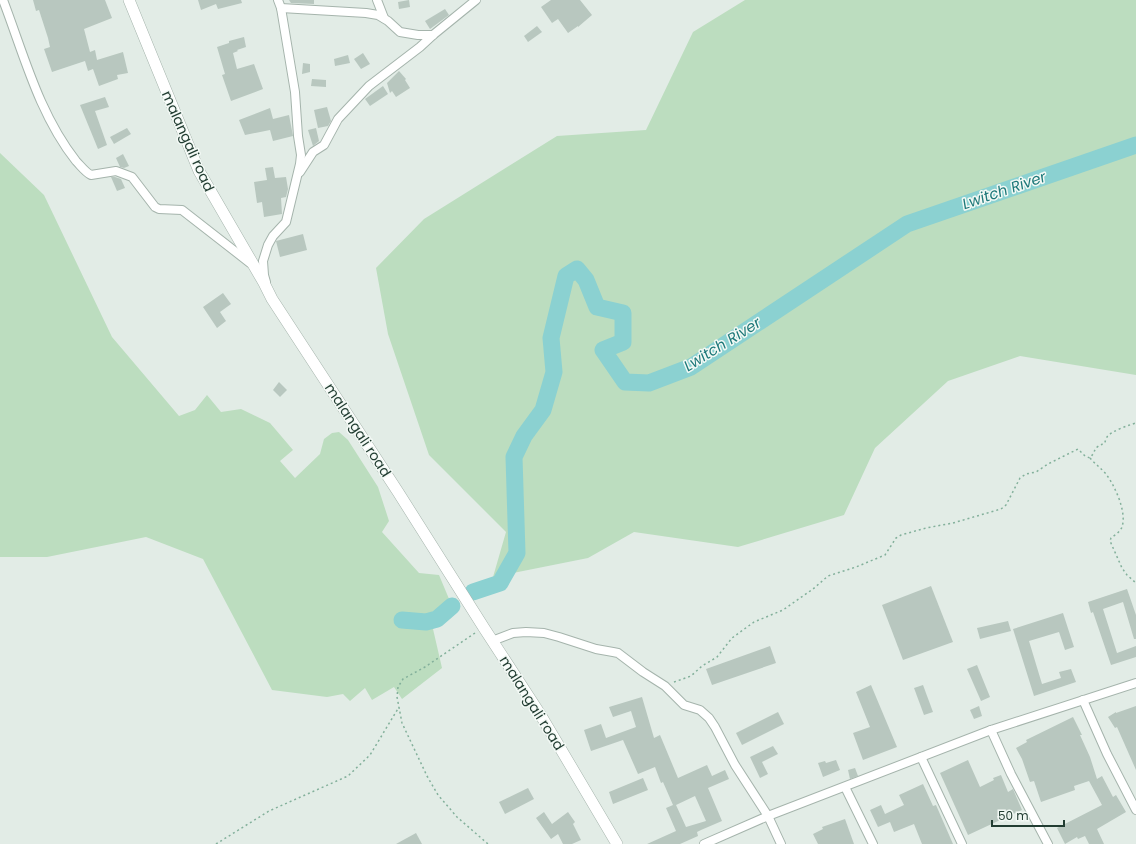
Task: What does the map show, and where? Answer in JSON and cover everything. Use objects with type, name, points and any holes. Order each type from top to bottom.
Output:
[{"type":"street","points":[[3,0],[46,114],[68,150],[85,172],[92,175],[116,171],[132,177],[155,207],[159,209],[182,210],[254,266]]},
{"type":"street","name":"malangali road","points":[[129,0],[199,171],[272,299],[540,714],[617,844]]},
{"type":"street","points":[[377,0],[384,18]]},
{"type":"street","points":[[295,179],[313,152],[324,145],[338,119],[369,86],[420,47],[476,0]]},
{"type":"street","points":[[272,299],[264,275],[263,261],[272,236],[286,222],[301,155],[295,92],[279,4],[378,15],[384,18],[400,32],[418,35],[433,35]]},
{"type":"street","points":[[492,640],[513,633],[544,633],[559,636],[596,649],[618,654],[665,686],[684,705],[700,710],[709,718],[715,727],[735,764],[768,816],[781,844]]},
{"type":"street","points":[[704,844],[768,816],[991,730],[1136,683]]},
{"type":"street","points":[[1083,700],[1107,754],[1136,810]]},
{"type":"street","points":[[991,730],[1048,844]]},
{"type":"street","points":[[921,757],[962,844]]},
{"type":"street","points":[[845,786],[873,844]]},
{"type":"path","points":[[1090,458],[1094,450],[1105,443],[1106,438],[1109,435],[1119,429],[1136,423]]},
{"type":"path","points":[[665,686],[691,676],[702,666],[717,657],[732,638],[754,622],[783,610],[813,589],[828,576],[856,567],[885,555],[896,538],[901,535],[953,523],[1001,509],[1006,505],[1020,478],[1026,474],[1036,472],[1040,468],[1078,449],[1102,468],[1115,488],[1121,507],[1122,526],[1110,541],[1122,568],[1136,583]]},
{"type":"path","points":[[484,628],[403,679],[398,687],[397,697],[402,723],[427,776],[438,795],[456,817],[488,844]]},
{"type":"path","points":[[216,844],[269,811],[348,776],[370,755],[399,707]]},
{"type":"green space","points":[[745,0],[1136,0],[1136,375],[1020,356],[948,381],[875,448],[844,515],[738,547],[634,532],[588,558],[493,577],[506,532],[429,455],[388,334],[376,268],[424,219],[557,136],[646,130],[693,32]]},
{"type":"green space","points":[[0,153],[44,195],[112,337],[179,416],[195,410],[207,395],[221,412],[241,409],[270,423],[293,450],[280,461],[295,478],[320,454],[324,439],[332,433],[339,432],[348,440],[378,487],[389,521],[382,532],[419,573],[439,575],[452,606],[433,629],[442,668],[402,699],[394,687],[372,700],[365,688],[350,701],[343,694],[327,697],[272,690],[203,559],[146,537],[47,557],[0,557]]},
{"type":"building","points":[[33,0],[105,0],[112,18],[84,29],[90,52],[95,50],[97,60],[123,52],[128,73],[117,75],[118,79],[99,86],[93,69],[88,71],[85,61],[52,72],[44,49],[50,47],[48,38],[39,10],[36,11]]},
{"type":"building","points":[[198,0],[241,0],[242,3],[218,9],[216,4],[201,10]]},
{"type":"building","points":[[289,0],[314,0],[314,4],[291,3]]},
{"type":"building","points":[[409,0],[410,7],[399,9],[398,2]]},
{"type":"building","points":[[551,0],[580,0],[592,15],[568,33],[558,19],[552,23],[541,7]]},
{"type":"building","points":[[445,9],[449,15],[430,29],[425,21]]},
{"type":"building","points":[[537,26],[542,32],[528,42],[524,36]]},
{"type":"building","points":[[244,37],[246,47],[233,53],[237,69],[254,64],[263,89],[231,101],[222,75],[225,74],[217,47],[229,43],[229,41]]},
{"type":"building","points":[[363,53],[370,64],[361,69],[354,59]]},
{"type":"building","points":[[348,55],[350,63],[335,66],[334,59]]},
{"type":"building","points":[[303,63],[310,64],[310,72],[302,74]]},
{"type":"building","points":[[399,71],[406,79],[405,80],[410,88],[396,97],[392,91],[390,93],[387,83]]},
{"type":"building","points":[[312,79],[326,80],[326,87],[311,86]]},
{"type":"building","points":[[383,86],[388,94],[370,106],[365,99]]},
{"type":"building","points":[[105,97],[109,107],[95,111],[107,145],[98,149],[80,105]]},
{"type":"building","points":[[327,107],[331,121],[328,126],[318,128],[314,110]]},
{"type":"building","points":[[270,108],[273,119],[289,115],[293,136],[273,141],[270,130],[245,135],[239,120]]},
{"type":"building","points":[[127,128],[131,134],[114,144],[110,137]]},
{"type":"building","points":[[316,128],[319,141],[313,146],[308,130]]},
{"type":"building","points":[[123,154],[129,166],[124,168],[120,167],[116,158]]},
{"type":"building","points":[[273,167],[275,178],[286,177],[288,189],[286,197],[281,198],[282,214],[264,217],[262,202],[257,203],[254,182],[267,180],[265,168]]},
{"type":"building","points":[[111,177],[121,179],[125,188],[117,191]]},
{"type":"building","points":[[303,234],[307,250],[280,257],[276,241]]},
{"type":"building","points":[[223,293],[231,304],[220,312],[226,321],[217,328],[203,307]]},
{"type":"building","points":[[279,382],[287,390],[280,397],[273,390]]},
{"type":"building","points":[[931,586],[953,642],[903,660],[882,605]]},
{"type":"building","points":[[1127,589],[1136,615],[1136,639],[1134,639],[1123,602],[1103,609],[1117,653],[1136,646],[1136,657],[1111,665],[1093,612],[1091,613],[1088,602]]},
{"type":"building","points":[[1063,613],[1074,647],[1065,650],[1059,632],[1029,641],[1042,684],[1061,678],[1059,672],[1071,669],[1076,682],[1034,696],[1013,629]]},
{"type":"building","points":[[1008,621],[1011,631],[980,639],[977,628]]},
{"type":"building","points":[[770,646],[776,663],[712,685],[706,669]]},
{"type":"building","points":[[977,665],[990,697],[981,701],[967,669]]},
{"type":"building","points":[[871,685],[897,747],[863,760],[853,733],[870,727],[856,692]]},
{"type":"building","points":[[923,685],[933,712],[924,715],[914,688]]},
{"type":"building","points":[[642,697],[654,738],[660,735],[678,778],[707,765],[712,776],[725,770],[729,779],[708,788],[722,821],[697,832],[698,836],[680,844],[647,844],[676,831],[666,808],[673,805],[663,782],[661,783],[655,767],[638,774],[623,740],[591,751],[584,730],[601,724],[606,738],[636,727],[631,711],[613,717],[609,707]],"holes":[[[695,796],[706,821],[686,827],[676,805]]]},
{"type":"building","points":[[979,706],[982,716],[974,719],[970,710]]},
{"type":"building","points":[[1136,706],[1136,770],[1117,727],[1115,728],[1108,717],[1116,712]]},
{"type":"building","points":[[778,712],[784,724],[742,745],[736,733]]},
{"type":"building","points":[[1073,717],[1082,735],[1080,735],[1090,757],[1097,779],[1102,776],[1113,797],[1116,795],[1126,812],[1097,829],[1104,844],[1089,844],[1085,836],[1078,839],[1077,837],[1065,844],[1057,828],[1102,805],[1089,781],[1074,786],[1075,790],[1041,802],[1034,781],[1030,782],[1022,759],[1016,748],[1027,742],[1026,740]]},
{"type":"building","points":[[773,746],[778,754],[762,762],[768,774],[760,778],[750,757]]},
{"type":"building","points":[[836,760],[840,770],[823,777],[818,763],[825,761],[826,763]]},
{"type":"building","points":[[968,760],[980,787],[994,780],[993,778],[1001,775],[1008,792],[1013,789],[1022,810],[968,835],[940,773]]},
{"type":"building","points":[[855,768],[858,776],[850,779],[848,770]]},
{"type":"building","points":[[643,778],[648,790],[613,804],[609,792]]},
{"type":"building","points":[[923,784],[933,806],[936,805],[953,844],[922,844],[914,824],[894,832],[890,822],[878,827],[870,810],[881,805],[885,814],[904,805],[899,795]]},
{"type":"building","points":[[528,788],[534,799],[505,814],[499,802]]},
{"type":"building","points":[[544,812],[552,824],[568,812],[575,822],[573,824],[581,840],[572,844],[563,844],[558,834],[551,839],[536,818]]},
{"type":"building","points":[[845,819],[854,844],[818,844],[813,834],[823,829],[822,827]]},
{"type":"building","points":[[416,833],[422,844],[396,844]]},
{"type":"waterway","name":"Lwitch River","points":[[473,592],[500,583],[517,553],[514,457],[524,436],[543,410],[554,372],[551,338],[566,276],[577,269],[586,280],[597,307],[623,313],[623,342],[603,350],[625,382],[649,383],[691,367],[907,224],[1136,145]]},
{"type":"waterway","points":[[402,620],[426,622],[437,619],[452,606]]}]
